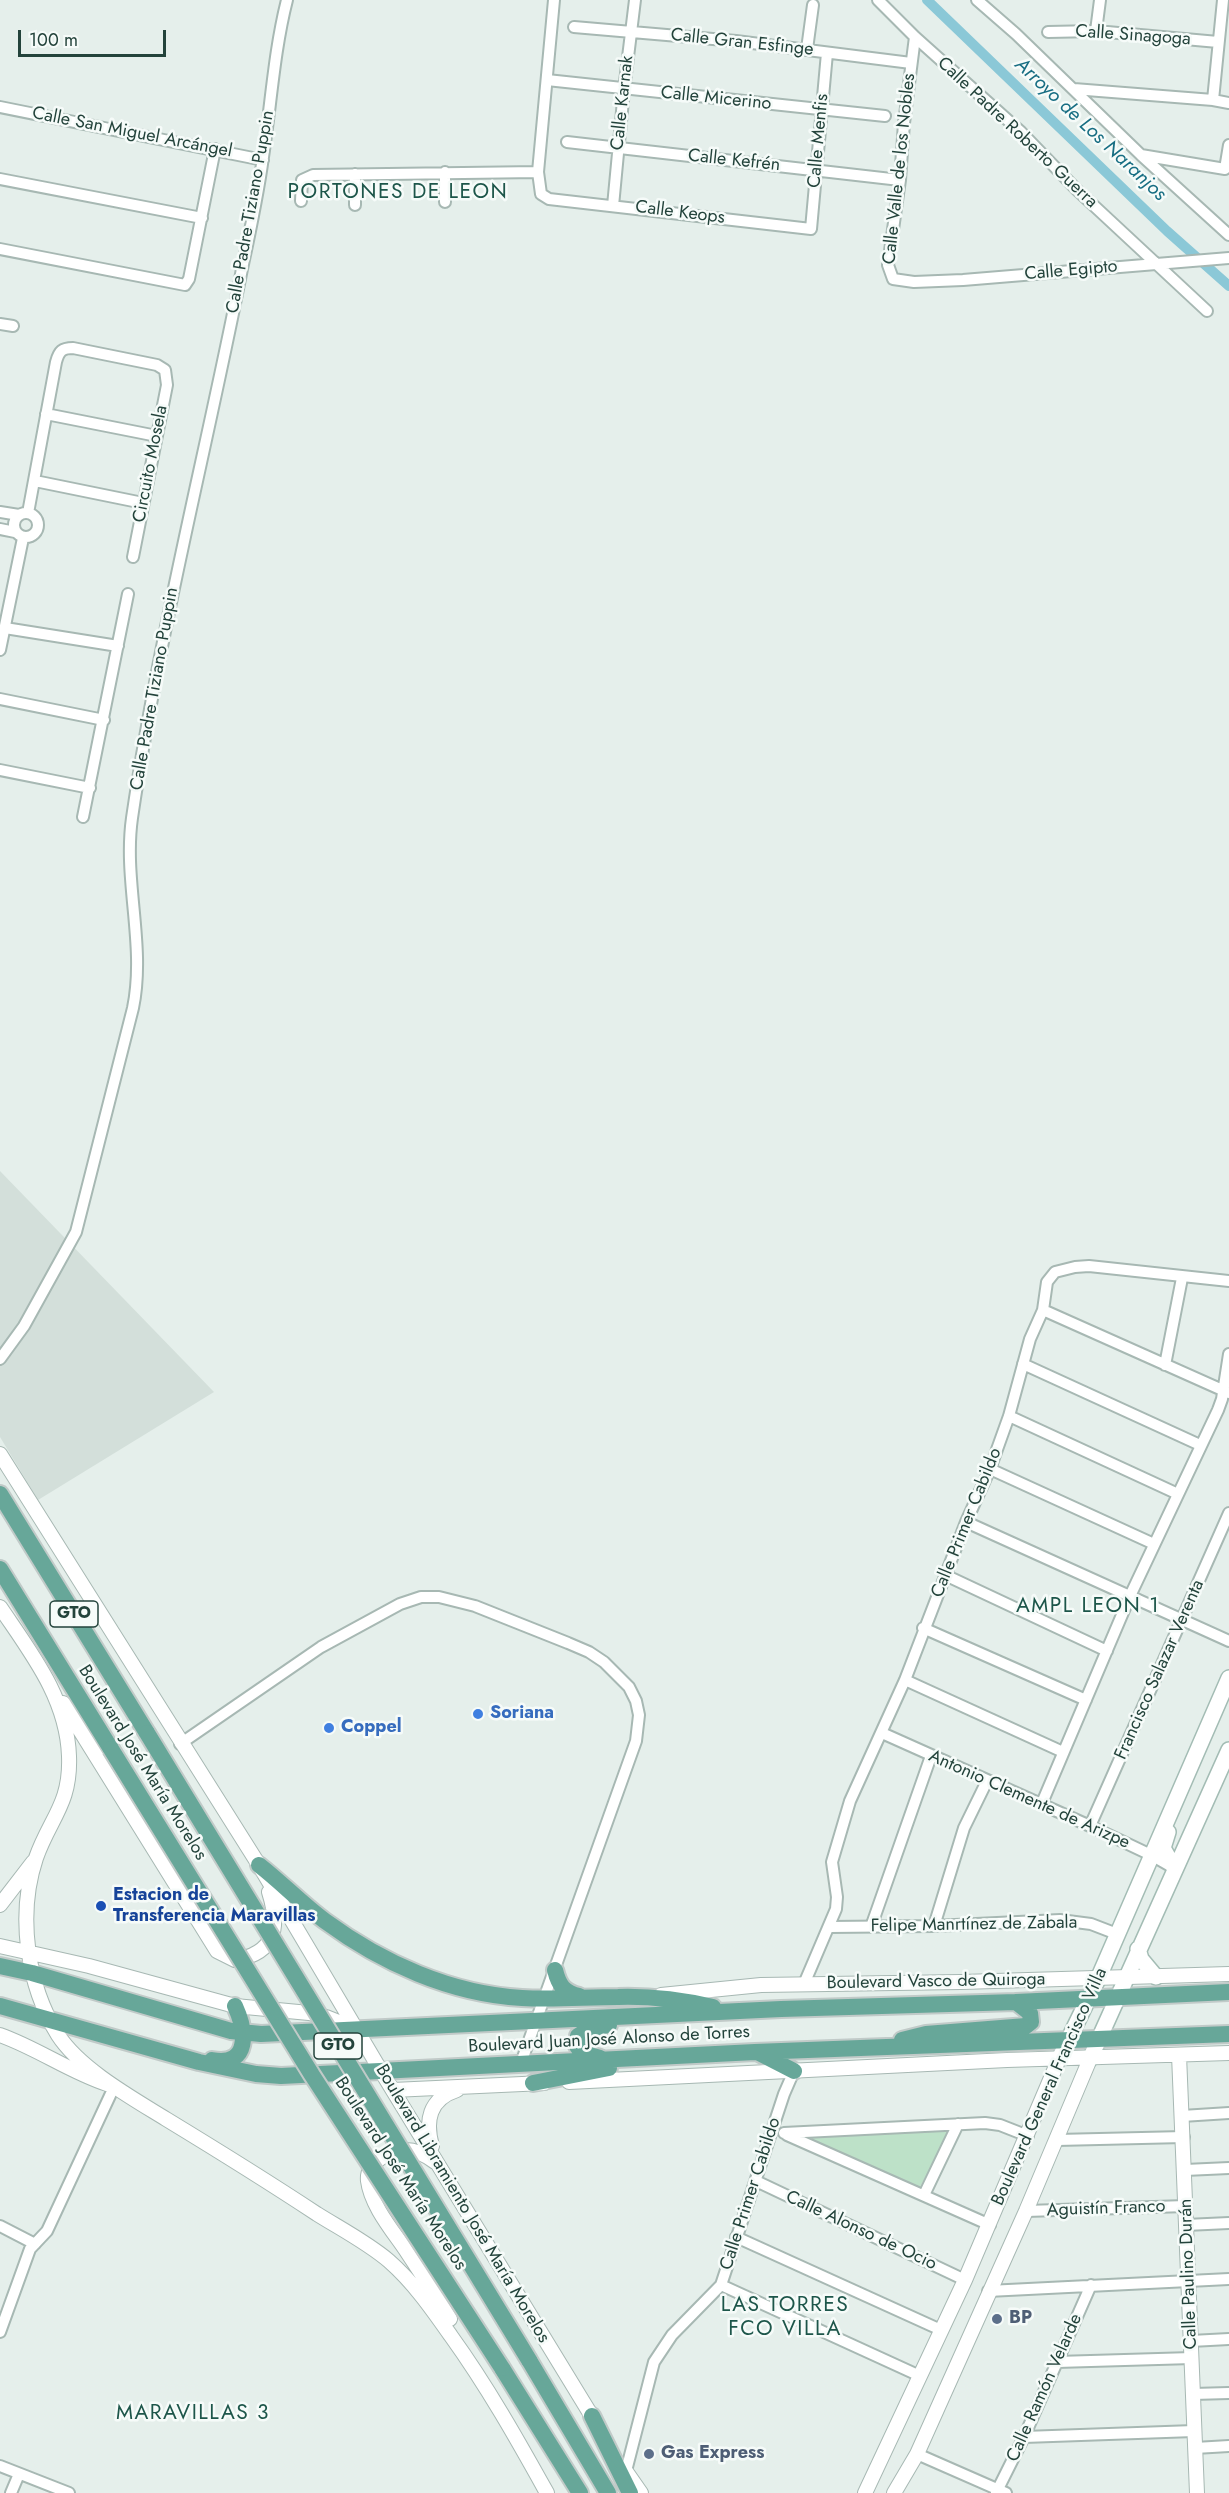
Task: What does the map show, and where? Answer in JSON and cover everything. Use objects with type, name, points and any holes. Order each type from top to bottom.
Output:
[{"type":"main road","name":"Boulevard José María Morelos","points":[[0,1494],[608,2493]]},
{"type":"main road","name":"Boulevard José María Morelos","points":[[0,1569],[312,2074],[580,2493]]},
{"type":"main road","name":"Boulevard General Francisco Villa","points":[[1059,2059],[1098,1979],[1229,1678]]},
{"type":"main road","name":"Boulevard General Francisco Villa","points":[[1090,2059],[1229,1750]]},
{"type":"main road","points":[[1175,1869],[1164,1853],[1164,1842],[1193,1771],[1195,1756]]},
{"type":"main road","points":[[1151,1855],[1161,1868],[1163,1880],[1144,1923],[1140,1946],[1141,1959],[1156,1977]]},
{"type":"main road","points":[[259,1865],[332,1926],[403,1967],[472,1991],[496,1996],[544,1999],[644,1998],[694,2002],[734,2011]]},
{"type":"main road","name":"Boulevard Juan José Alonso de Torres","points":[[0,1966],[244,2032],[282,2033],[734,2011],[1016,2002],[1229,1992]]},
{"type":"main road","points":[[555,1970],[557,1980],[563,1990],[586,1998]]},
{"type":"main road","points":[[888,2048],[905,2039],[926,2034],[1026,2026],[1031,2022],[1030,2013],[1016,2002]]},
{"type":"main road","name":"Boulevard Juan José Alonso de Torres","points":[[0,2006],[199,2062],[256,2074],[307,2075],[755,2052],[1229,2034]]},
{"type":"main road","points":[[118,2038],[144,2041],[221,2062],[234,2058],[238,2053],[244,2032],[235,2006]]},
{"type":"main road","points":[[611,2060],[582,2053],[578,2046],[578,2036],[596,2027],[702,2014]]},
{"type":"main road","points":[[755,2052],[794,2071]]},
{"type":"main road","points":[[533,2083],[656,2058]]},
{"type":"main road","points":[[592,2416],[630,2493]]},
{"type":"street","name":"Calle Padre Tiziano Puppin","points":[[0,1359],[24,1326],[76,1232],[133,1008],[136,970],[131,821],[158,663],[240,281],[263,160],[281,23],[287,0]]},
{"type":"street","points":[[301,201],[303,177],[313,175],[538,172],[554,0]]},
{"type":"street","name":"Calle Karnak","points":[[613,206],[635,0]]},
{"type":"street","name":"Calle Padre Roberto Guerra","points":[[878,0],[915,37],[1021,132],[1077,190],[1207,311]]},
{"type":"street","points":[[977,0],[1229,235]]},
{"type":"street","points":[[1096,31],[1100,0]]},
{"type":"street","points":[[1213,100],[1223,0]]},
{"type":"street","points":[[807,49],[813,5]]},
{"type":"street","name":"Calle Gran Esfinge","points":[[574,27],[807,49],[910,63]]},
{"type":"street","name":"Calle Sinagoga","points":[[1048,32],[1096,31],[1218,42]]},
{"type":"street","name":"Calle Valle de los Nobles","points":[[914,282],[893,279],[888,265],[900,180],[910,63],[915,37]]},
{"type":"street","name":"Calle Menfis","points":[[811,229],[828,52]]},
{"type":"street","name":"Calle Micerino","points":[[547,80],[885,116]]},
{"type":"street","points":[[1074,89],[1229,103]]},
{"type":"street","name":"Calle San Miguel Arcángel","points":[[0,107],[263,160]]},
{"type":"street","name":"Calle Kefrén","points":[[567,142],[900,180]]},
{"type":"street","points":[[1141,155],[1225,169],[1229,145]]},
{"type":"street","points":[[0,249],[185,285],[189,279],[215,149]]},
{"type":"street","points":[[445,172],[445,202]]},
{"type":"street","name":"Calle Keops","points":[[538,172],[541,194],[549,199],[811,229]]},
{"type":"street","points":[[355,174],[355,205]]},
{"type":"street","points":[[0,179],[202,218]]},
{"type":"street","name":"Calle Egipto","points":[[914,282],[1229,258]]},
{"type":"street","points":[[0,324],[12,326]]},
{"type":"street","name":"Circuito Mosela","points":[[46,414],[57,356],[63,348],[82,349],[150,363],[165,370],[167,385],[133,558]]},
{"type":"street","points":[[0,650],[19,535],[13,523],[23,514],[35,481],[46,414],[157,436]]},
{"type":"street","points":[[35,481],[143,502]]},
{"type":"street","points":[[0,512],[23,514],[37,519],[37,530],[28,537],[0,529]]},
{"type":"street","points":[[83,817],[128,594]]},
{"type":"street","points":[[5,628],[118,646]]},
{"type":"street","points":[[0,699],[104,720]]},
{"type":"street","points":[[0,770],[90,788]]},
{"type":"street","name":"Calle Primer Cabildo","points":[[804,1984],[836,1909],[837,1897],[832,1862],[850,1801],[882,1733],[887,1715],[904,1680],[966,1522],[990,1469],[1010,1416],[1030,1339],[1043,1310],[1047,1282],[1055,1272],[1075,1267],[1120,1269],[1182,1278],[1229,1281]]},
{"type":"street","points":[[1166,1365],[1182,1278]]},
{"type":"street","points":[[1043,1310],[1226,1392]]},
{"type":"street","points":[[1042,1803],[1130,1596],[1226,1392],[1229,1354]]},
{"type":"street","points":[[1023,1364],[1200,1445]]},
{"type":"street","points":[[1010,1416],[1178,1494]]},
{"type":"street","name":"Boulevard Libramiento José María Morelos","points":[[0,1454],[180,1744],[259,1865],[381,2071],[641,2493]]},
{"type":"street","points":[[990,1469],[1154,1544]]},
{"type":"street","name":"Francisco Salazar Verenta","points":[[1090,1826],[1229,1513]]},
{"type":"street","points":[[966,1522],[1229,1641]]},
{"type":"street","points":[[945,1575],[1107,1651]]},
{"type":"street","points":[[180,1744],[321,1647],[384,1611],[421,1597],[450,1598],[467,1603],[589,1652],[604,1662],[629,1687],[639,1715],[639,1728],[521,2063]]},
{"type":"street","points":[[0,1607],[48,1678],[210,1942],[225,1957],[236,1960],[257,1953],[266,1946],[273,1935],[276,1921],[274,1908],[259,1865]]},
{"type":"street","points":[[923,1628],[1086,1700]]},
{"type":"street","points":[[0,1905],[36,1858],[64,1802],[68,1780],[67,1737],[48,1678]]},
{"type":"street","points":[[904,1680],[1063,1752]]},
{"type":"street","name":"Antonio Clemente de Arizpe","points":[[882,1733],[987,1781],[1042,1803],[1151,1855],[1175,1869]]},
{"type":"street","points":[[871,1927],[931,1756]]},
{"type":"street","points":[[934,1926],[961,1838],[987,1781]]},
{"type":"street","points":[[36,1858],[28,1908],[28,1952],[32,1973],[50,2020],[68,2049],[114,2087],[242,2165],[387,2259],[425,2298],[482,2380]]},
{"type":"street","name":"Felipe Manrtínez de Zabala","points":[[829,1927],[1069,1921],[1091,1924],[1117,1934]]},
{"type":"street","points":[[0,1946],[235,2006],[309,2013],[356,2029]]},
{"type":"street","name":"Boulevard Vasco de Quiroga","points":[[644,1998],[721,1988],[804,1984],[1098,1979],[1229,1974]]},
{"type":"street","points":[[0,2035],[40,2052],[85,2076],[114,2087]]},
{"type":"street","points":[[393,2090],[1007,2060],[1229,2053]]},
{"type":"street","name":"Calle Paulino Durán","points":[[1179,2055],[1197,2493]]},
{"type":"street","name":"Boulevard General Francisco Villa","points":[[865,2493],[990,2225],[1059,2059]]},
{"type":"street","name":"Boulevard General Francisco Villa","points":[[894,2493],[917,2454],[988,2291],[1026,2211],[1090,2059]]},
{"type":"street","points":[[1007,2060],[1038,2068],[1044,2077],[1045,2094]]},
{"type":"street","name":"Calle Primer Cabildo","points":[[626,2471],[654,2362],[672,2335],[721,2285],[756,2181],[779,2131],[784,2094],[794,2071]]},
{"type":"street","points":[[440,2165],[428,2125],[432,2109],[444,2096],[473,2086]]},
{"type":"street","points":[[0,2332],[20,2274],[35,2244],[47,2231],[114,2087]]},
{"type":"street","points":[[1182,2116],[1229,2114]]},
{"type":"street","points":[[924,2195],[958,2124]]},
{"type":"street","points":[[779,2131],[958,2124],[1000,2125],[1028,2136]]},
{"type":"street","points":[[779,2131],[990,2225]]},
{"type":"street","points":[[1057,2140],[1184,2137]]},
{"type":"street","points":[[440,2165],[418,2152],[396,2151],[369,2169],[368,2180],[375,2201],[446,2313],[547,2493]]},
{"type":"street","points":[[1185,2170],[1229,2168]]},
{"type":"street","name":"Calle Alonso de Ocio","points":[[756,2181],[965,2280]]},
{"type":"street","name":"Aguistín Franco","points":[[1026,2211],[1186,2206]]},
{"type":"street","points":[[1186,2225],[1229,2223]]},
{"type":"street","points":[[0,2226],[35,2244]]},
{"type":"street","points":[[736,2237],[941,2330]]},
{"type":"street","points":[[988,2291],[1229,2279]]},
{"type":"street","points":[[721,2285],[920,2376]]},
{"type":"street","name":"Calle Ramón Velarde","points":[[1000,2492],[1091,2285]]},
{"type":"street","points":[[1191,2341],[1229,2339]]},
{"type":"street","points":[[1057,2362],[1192,2358]]},
{"type":"street","points":[[1193,2394],[1229,2392]]},
{"type":"street","points":[[1024,2437],[1194,2431]]},
{"type":"street","points":[[1195,2448],[1229,2446]]},
{"type":"street","points":[[917,2454],[1000,2492]]},
{"type":"street","points":[[0,2466],[69,2493]]},
{"type":"street","points":[[11,2493],[19,2474]]},
{"type":"shaded area","points":[[0,1171],[214,1392],[38,1500],[0,1437]]},
{"type":"green space","points":[[950,2130],[920,2187],[813,2146],[810,2141],[813,2138]]},
{"type":"waterway","name":"Arroyo de Los Naranjos","points":[[927,0],[1167,231],[1229,286]]},
{"type":"place","name":"Soriana","points":[[478,1714]]},
{"type":"place","name":"Coppel","points":[[329,1728]]},
{"type":"place","name":"Estacion de Transferencia Maravillas","points":[[101,1906]]},
{"type":"place","name":"BP","points":[[997,2319]]},
{"type":"place","name":"Gas Express","points":[[649,2454]]},
{"type":"district","name":"PORTONES DE LEON","points":[[398,193]]},
{"type":"district","name":"AMPL LEON 1","points":[[1088,1607]]},
{"type":"district","name":"LAS TORRES FCO VILLA","points":[[785,2318]]},
{"type":"district","name":"MARAVILLAS 3","points":[[193,2414]]}]
